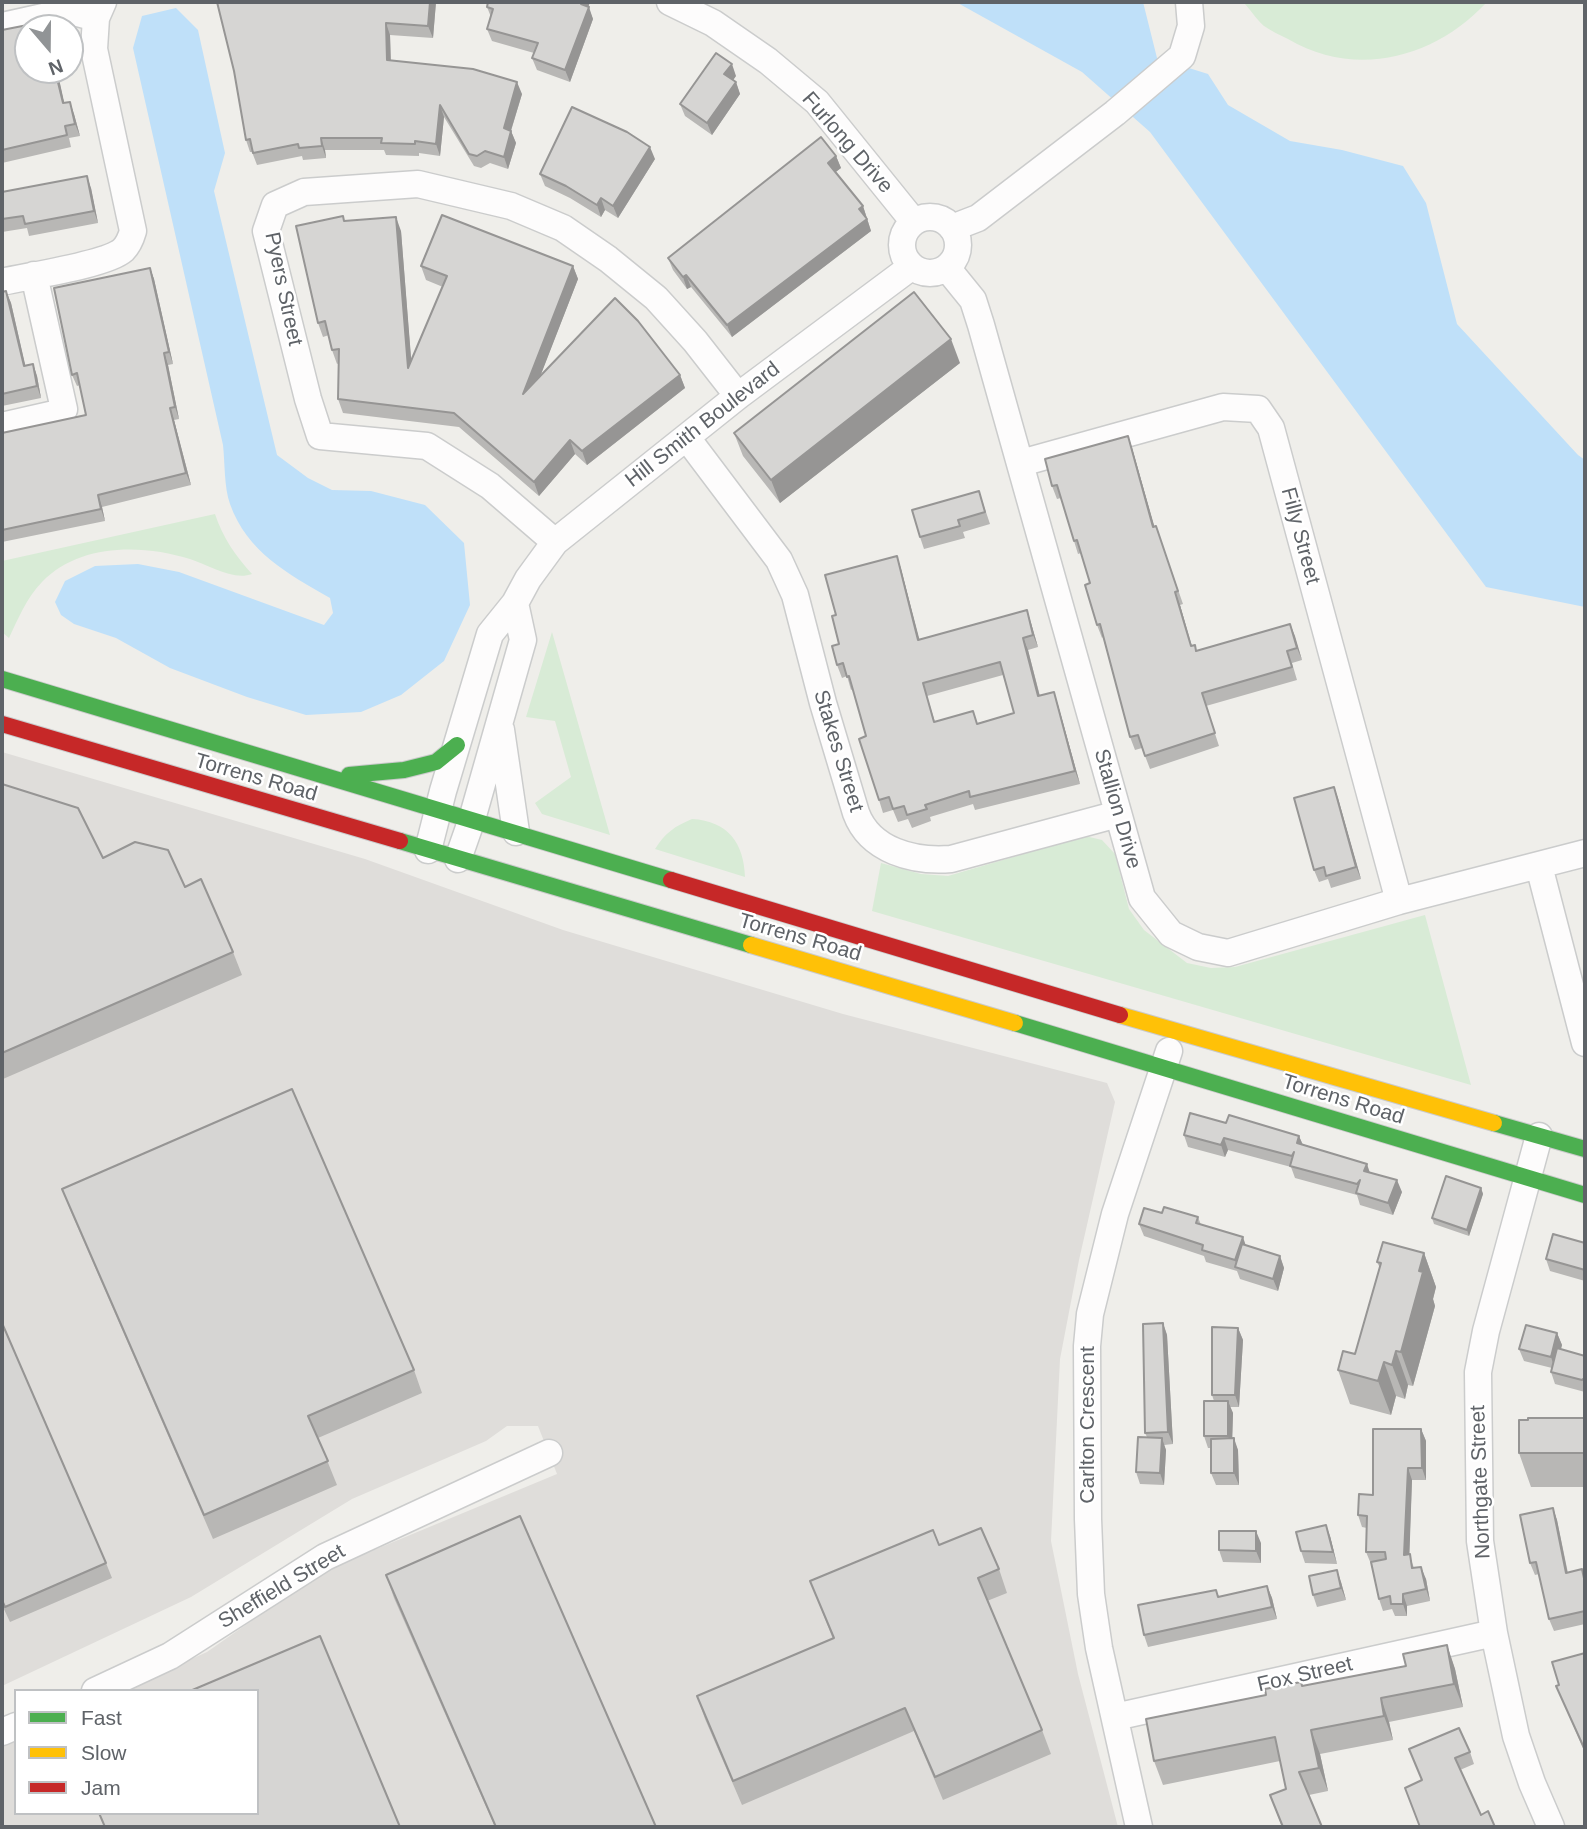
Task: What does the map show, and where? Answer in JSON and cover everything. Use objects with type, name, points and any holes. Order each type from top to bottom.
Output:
[{"type":"main road","name":"Torrens Road","points":[[2,679],[1175,1031],[1585,1149]]},
{"type":"main road","name":"Torrens Road","points":[[2,724],[1164,1067],[1585,1195]]},
{"type":"main road","points":[[331,777],[404,770],[436,762],[457,745]]},
{"type":"street","name":"Furlong Drive","points":[[670,2],[713,23],[768,61],[817,102],[914,222]]},
{"type":"street","points":[[952,228],[978,218],[1115,113],[1182,56],[1191,26],[1189,2]]},
{"type":"street","points":[[2,26],[70,11],[100,10],[94,49],[133,231],[124,249],[103,260],[2,282]]},
{"type":"street","name":"Pyers Street","points":[[555,542],[491,486],[427,446],[320,436],[307,399],[266,231],[275,205],[304,192],[418,184],[511,206],[563,228],[656,298],[695,341],[738,396]]},
{"type":"street","points":[[930,217],[939,218],[952,228],[958,245],[953,262],[947,268],[929,273],[911,267],[902,252],[901,243],[903,235],[914,222],[930,217]]},
{"type":"street","name":"Hill Smith Boulevard","points":[[428,850],[490,634],[515,603],[528,579],[555,542],[738,396],[911,267]]},
{"type":"street","name":"Stallion Drive","points":[[947,268],[973,300],[1142,898],[1171,934],[1198,947],[1228,953],[1399,901],[1585,853]]},
{"type":"street","points":[[2,426],[59,413],[64,409],[34,275]]},
{"type":"street","name":"Filly Street","points":[[1021,463],[1223,407],[1258,409],[1271,428],[1399,901]]},
{"type":"street","name":"Stakes Street","points":[[687,438],[779,560],[795,595],[823,703],[860,826],[871,839],[909,856],[930,861],[951,859],[1118,814]]},
{"type":"street","points":[[458,859],[523,640],[515,603]]},
{"type":"street","points":[[500,721],[516,832]]},
{"type":"street","points":[[1539,866],[1585,1043]]},
{"type":"street","name":"Carlton Crescent","points":[[1139,1827],[1099,1648],[1091,1594],[1087,1346],[1090,1314],[1115,1214],[1175,1031]]},
{"type":"street","name":"Northgate Street","points":[[1539,1136],[1486,1331],[1478,1372],[1480,1541],[1494,1633],[1516,1736],[1551,1827]]},
{"type":"street","name":"Sheffield Street","points":[[99,1689],[170,1656],[325,1557],[549,1453]]},
{"type":"street","name":"Fox Street","points":[[1115,1717],[1494,1633]]},
{"type":"shaded area","points":[[2,752],[365,859],[563,930],[843,1014],[1107,1083],[1115,1102],[1079,1260],[1060,1359],[1051,1541],[1078,1674],[1118,1827],[2,1827],[2,1743],[14,1738],[14,1815],[259,1815],[259,1689],[124,1689],[207,1652],[321,1572],[557,1474],[538,1426],[507,1426],[486,1441],[352,1499],[191,1597],[2,1686]]},
{"type":"green space","points":[[1243,2],[1487,2],[1444,37],[1394,57],[1367,60],[1340,58],[1314,51],[1264,26]]},
{"type":"green space","points":[[215,514],[230,546],[252,574],[229,574],[190,559],[152,551],[112,550],[93,554],[57,569],[27,601],[9,638],[2,632],[2,561]]},
{"type":"green space","points":[[552,632],[610,835],[542,814],[535,803],[571,777],[555,721],[526,717]]},
{"type":"green space","points":[[692,819],[715,824],[732,836],[741,854],[745,877],[655,849],[671,831]]},
{"type":"green space","points":[[1085,836],[1102,840],[1115,854],[1129,909],[1144,930],[1187,963],[1211,968],[1235,967],[1425,915],[1471,1085],[872,911],[881,863],[921,874],[948,876]]},
{"type":"water","points":[[956,2],[1143,2],[1157,58],[1208,74],[1228,105],[1290,141],[1342,150],[1403,166],[1426,203],[1457,324],[1585,460],[1585,607],[1486,587],[1150,132],[1082,72]]},
{"type":"water","points":[[176,8],[198,30],[225,153],[214,191],[277,455],[308,478],[332,490],[371,491],[425,505],[464,543],[470,605],[444,661],[401,695],[361,712],[306,715],[247,697],[170,668],[116,638],[74,624],[61,615],[55,602],[65,581],[95,566],[138,564],[179,572],[324,625],[333,613],[330,598],[284,570],[258,549],[237,521],[228,497],[223,445],[133,48],[142,16]]},
{"type":"building","points":[[217,2],[430,2],[428,26],[386,23],[387,60],[473,69],[517,82],[504,128],[511,131],[504,157],[485,151],[477,156],[469,154],[440,105],[436,144],[415,141],[415,144],[381,143],[382,138],[321,138],[322,146],[299,148],[298,144],[253,153],[250,139],[246,140],[234,71]]},
{"type":"building","points":[[488,2],[581,2],[589,7],[565,70],[532,58],[538,43],[487,29],[493,9],[487,7]]},
{"type":"building","points":[[14,28],[14,84],[58,84],[63,103],[70,102],[75,124],[65,126],[67,135],[2,150],[2,30]]},
{"type":"building","points":[[716,53],[732,64],[724,74],[736,82],[707,123],[680,104]]},
{"type":"building","points":[[572,107],[627,132],[650,147],[613,206],[601,198],[597,205],[540,174]]},
{"type":"building","points":[[821,137],[836,156],[828,163],[863,206],[859,209],[867,219],[727,325],[686,275],[683,277],[668,258]]},
{"type":"building","points":[[87,176],[94,211],[25,224],[23,216],[2,219],[2,192]]},
{"type":"building","points":[[442,215],[573,266],[523,394],[615,298],[638,321],[680,375],[582,451],[570,440],[534,482],[454,413],[338,399],[339,349],[332,350],[325,321],[318,323],[296,226],[343,216],[344,221],[396,217],[408,368],[447,276],[421,266]]},
{"type":"building","points":[[150,268],[169,352],[164,353],[175,407],[170,408],[186,473],[98,495],[101,509],[2,530],[2,433],[86,415],[77,373],[72,375],[54,288]]},
{"type":"building","points":[[6,291],[24,366],[33,364],[37,386],[2,394],[2,292]]},
{"type":"building","points":[[914,292],[951,339],[771,480],[734,433]]},
{"type":"building","points":[[1128,436],[1153,527],[1156,526],[1178,591],[1175,592],[1191,646],[1195,645],[1196,651],[1290,624],[1297,648],[1287,651],[1292,667],[1202,693],[1215,733],[1145,756],[1138,735],[1130,737],[1100,624],[1097,625],[1085,585],[1090,583],[1077,540],[1074,541],[1057,485],[1052,486],[1045,459]]},
{"type":"building","points":[[979,491],[985,512],[958,520],[960,526],[920,537],[912,510]]},
{"type":"building","points":[[897,556],[918,640],[1027,610],[1033,635],[1023,638],[1038,696],[1054,692],[1075,771],[970,797],[969,791],[925,805],[927,809],[907,815],[904,806],[893,809],[889,797],[879,800],[859,739],[866,736],[849,676],[847,677],[843,663],[837,665],[832,646],[839,644],[832,616],[836,615],[825,575]],"holes":[[[1000,662],[1014,713],[977,724],[973,711],[934,722],[923,683]]]},
{"type":"building","points":[[2,784],[78,808],[103,858],[135,842],[168,850],[185,887],[201,879],[233,952],[2,1053]]},
{"type":"building","points":[[1334,787],[1356,867],[1326,876],[1324,867],[1314,870],[1294,798]]},
{"type":"building","points":[[292,1089],[414,1370],[308,1416],[328,1461],[204,1515],[62,1189]]},
{"type":"building","points":[[1190,1113],[1226,1123],[1229,1115],[1299,1136],[1297,1143],[1367,1164],[1364,1171],[1397,1180],[1388,1203],[1356,1193],[1360,1180],[1357,1184],[1290,1166],[1294,1152],[1292,1156],[1224,1138],[1221,1145],[1184,1135]]},
{"type":"building","points":[[1446,1176],[1481,1188],[1467,1230],[1432,1218]]},
{"type":"building","points":[[1164,1207],[1198,1217],[1196,1223],[1243,1237],[1235,1260],[1202,1250],[1203,1245],[1139,1224],[1144,1208],[1162,1213]]},
{"type":"building","points":[[1553,1234],[1585,1243],[1585,1270],[1546,1259]]},
{"type":"building","points":[[1383,1242],[1424,1253],[1419,1271],[1423,1272],[1401,1352],[1396,1351],[1392,1365],[1384,1362],[1378,1381],[1338,1370],[1343,1351],[1355,1354],[1381,1263],[1377,1262]]},
{"type":"building","points":[[1242,1244],[1280,1256],[1273,1279],[1235,1267]]},
{"type":"building","points":[[2,1323],[106,1563],[5,1607],[2,1600]]},
{"type":"building","points":[[1163,1323],[1168,1432],[1145,1433],[1143,1324]]},
{"type":"building","points":[[1526,1325],[1557,1333],[1551,1357],[1519,1349]]},
{"type":"building","points":[[1212,1327],[1238,1328],[1235,1395],[1212,1395]]},
{"type":"building","points":[[1557,1348],[1585,1356],[1585,1379],[1551,1372]]},
{"type":"building","points":[[1204,1401],[1228,1401],[1228,1436],[1204,1436]]},
{"type":"building","points":[[1585,1418],[1585,1453],[1519,1453],[1519,1420]]},
{"type":"building","points":[[1373,1429],[1421,1429],[1422,1468],[1408,1468],[1404,1555],[1410,1554],[1412,1568],[1421,1567],[1426,1589],[1403,1594],[1403,1604],[1391,1604],[1390,1596],[1379,1599],[1371,1562],[1386,1559],[1385,1552],[1366,1552],[1367,1516],[1358,1515],[1359,1494],[1373,1495]]},
{"type":"building","points":[[1138,1437],[1162,1438],[1160,1473],[1136,1472]]},
{"type":"building","points":[[1234,1438],[1234,1473],[1211,1473],[1211,1439]]},
{"type":"building","points":[[1553,1508],[1566,1573],[1582,1569],[1585,1611],[1549,1619],[1536,1562],[1530,1563],[1520,1515]]},
{"type":"building","points":[[520,1516],[656,1827],[496,1827],[386,1575]]},
{"type":"building","points":[[1326,1525],[1333,1552],[1301,1551],[1296,1532]]},
{"type":"building","points":[[981,1528],[999,1569],[978,1578],[1042,1730],[935,1777],[905,1708],[733,1781],[697,1696],[834,1638],[810,1581],[933,1530],[939,1545]]},
{"type":"building","points":[[1219,1531],[1256,1531],[1256,1551],[1219,1550]]},
{"type":"building","points":[[1337,1570],[1341,1588],[1313,1595],[1309,1576]]},
{"type":"building","points":[[1267,1586],[1272,1607],[1144,1635],[1138,1605],[1216,1590],[1218,1597]]},
{"type":"building","points":[[320,1636],[400,1827],[105,1827],[100,1815],[259,1815],[259,1689],[195,1689]]},
{"type":"building","points":[[1447,1645],[1454,1684],[1381,1698],[1384,1716],[1311,1730],[1319,1768],[1299,1772],[1322,1827],[1283,1827],[1270,1795],[1286,1789],[1275,1737],[1154,1761],[1146,1719],[1266,1695],[1265,1689],[1301,1682],[1302,1686],[1406,1666],[1403,1654]]},
{"type":"building","points":[[1585,1653],[1585,1750],[1556,1686],[1559,1685],[1552,1662]]},
{"type":"building","points":[[1459,1728],[1470,1752],[1455,1758],[1481,1815],[1488,1811],[1495,1827],[1420,1827],[1405,1788],[1422,1780],[1409,1749]]},
{"type":"traffic: fast","points":[[2,679],[671,880]]},
{"type":"traffic: fast","points":[[349,775],[404,770],[436,762],[457,745]]},
{"type":"traffic: fast","points":[[400,841],[751,945]]},
{"type":"traffic: fast","points":[[1015,1023],[1585,1195]]},
{"type":"traffic: fast","points":[[1494,1123],[1585,1149]]},
{"type":"traffic: slow","points":[[751,945],[1015,1023]]},
{"type":"traffic: slow","points":[[1120,1015],[1494,1123]]},
{"type":"traffic: jam","points":[[2,724],[400,841]]},
{"type":"traffic: jam","points":[[671,880],[1120,1015]]}]
